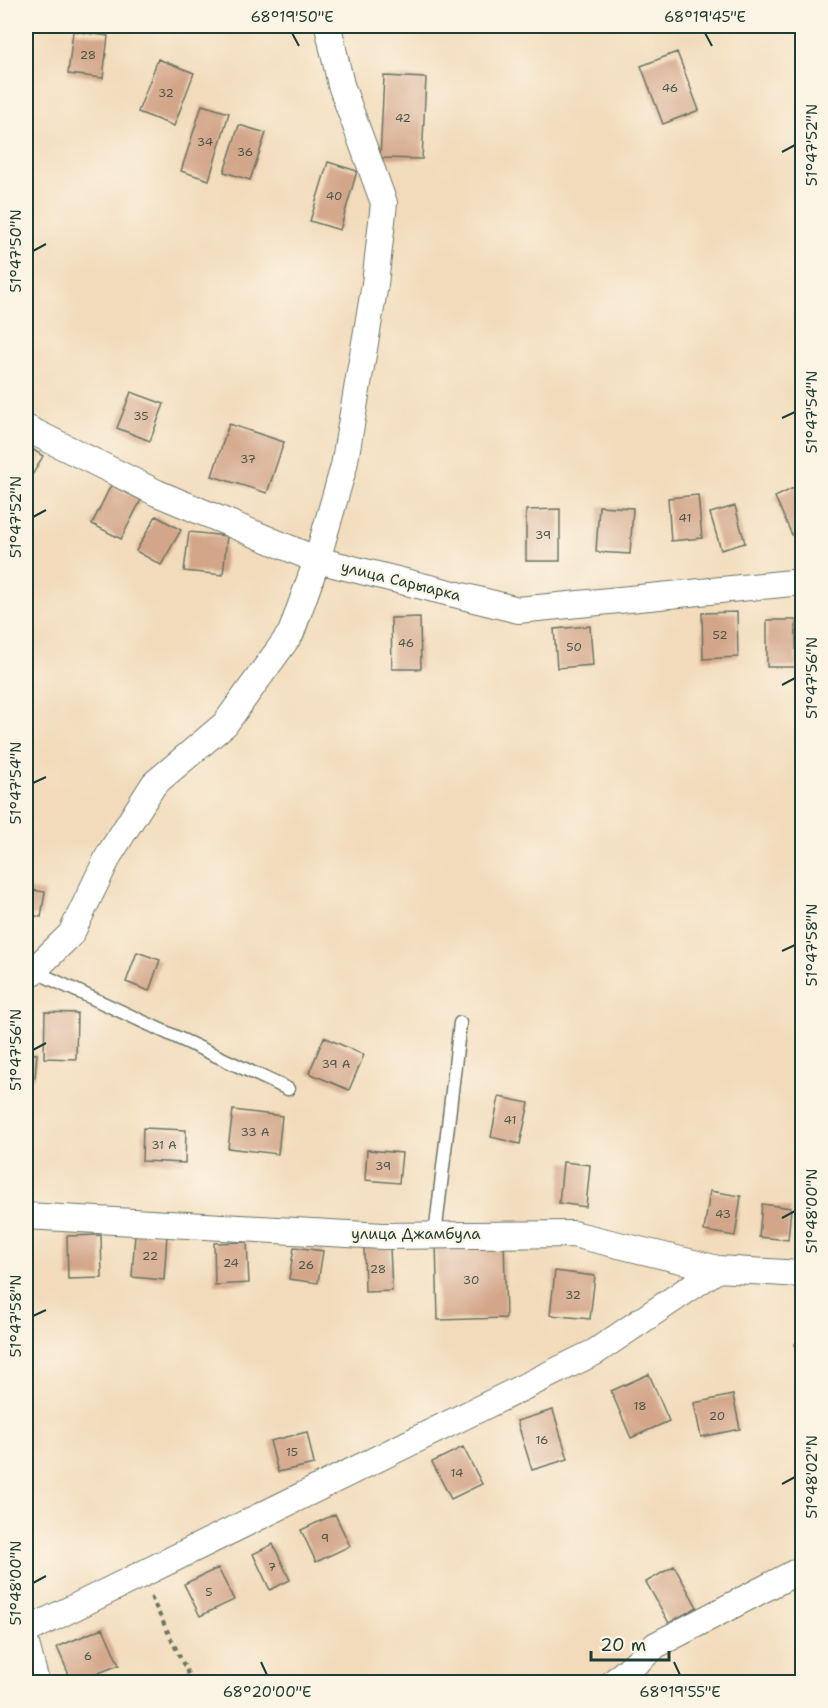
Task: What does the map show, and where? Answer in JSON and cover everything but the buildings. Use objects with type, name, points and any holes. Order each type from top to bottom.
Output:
[{"type":"street","points":[[28,973],[71,934],[110,855],[154,784],[225,724],[291,633],[317,560],[344,466],[375,284],[384,203],[341,85],[328,26]]},
{"type":"street","name":"улица Сарыарка","points":[[26,428],[157,493],[317,560],[518,610],[802,582]]},
{"type":"street","name":"улица Джамбула","points":[[26,1216],[360,1235],[573,1234],[718,1269],[802,1274]]},
{"type":"street","points":[[26,1631],[595,1352],[718,1269]]},
{"type":"street","points":[[614,1683],[656,1645],[802,1569]]},
{"type":"street","points":[[26,1644],[36,1683]]},
{"type":"lane","points":[[28,973],[288,1089]]},
{"type":"lane","points":[[435,1235],[460,1023]]},
{"type":"path","points":[[140,1575],[192,1683]]}]
